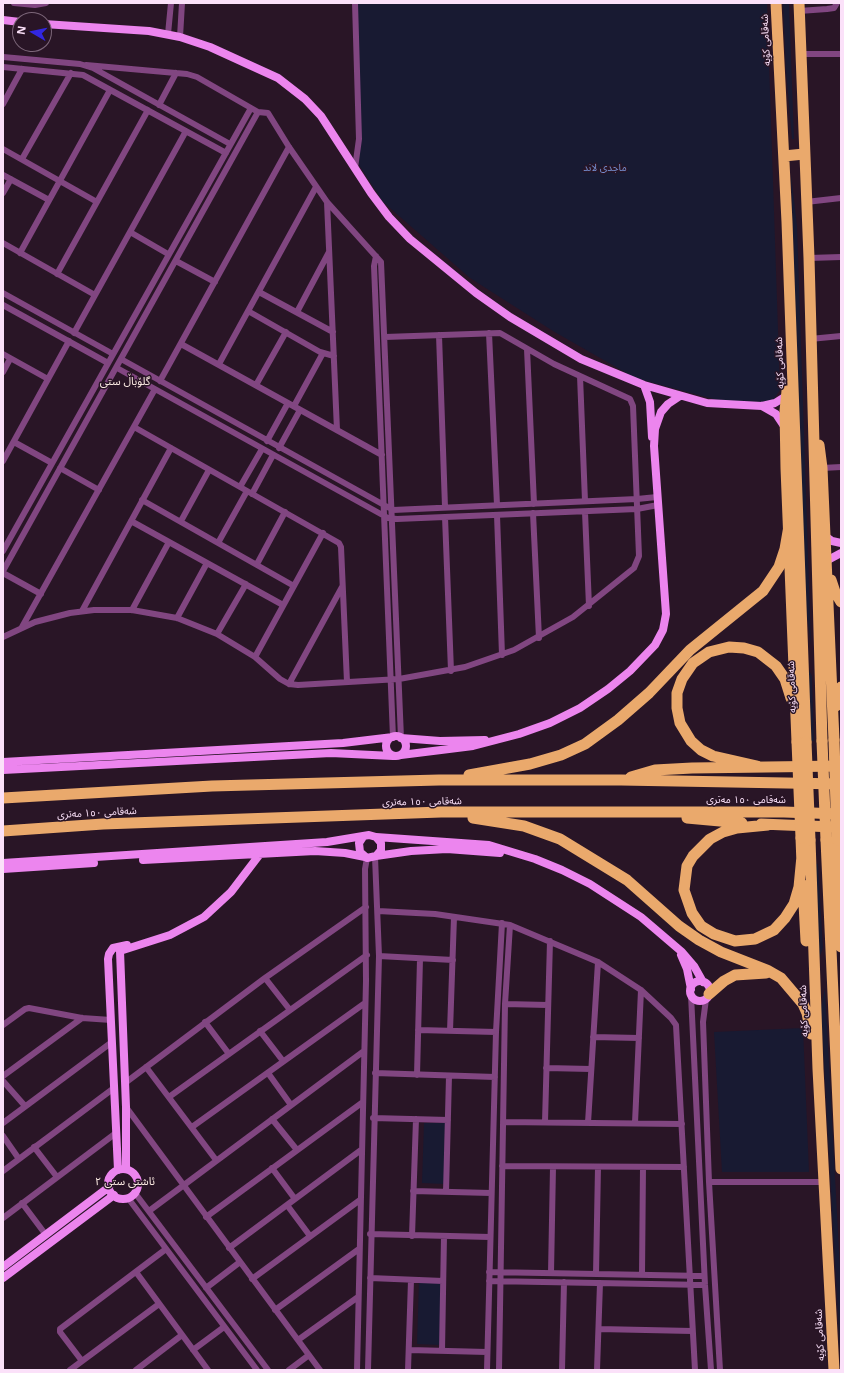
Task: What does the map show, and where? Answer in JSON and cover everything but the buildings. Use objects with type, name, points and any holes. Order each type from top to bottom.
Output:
[{"type":"highway","name":"شەقامی کۆیە","points":[[776,3],[784,156],[792,365],[801,742],[805,839],[814,973],[834,1370]]},
{"type":"highway","points":[[799,7],[809,258],[812,420],[832,840],[841,1169]]},
{"type":"highway","points":[[784,156],[804,154]]},
{"type":"highway","points":[[792,365],[786,396],[785,427],[796,728]]},
{"type":"highway","points":[[812,420],[819,446],[828,468],[825,536],[828,740]]},
{"type":"highway","points":[[439,780],[530,764],[561,755],[585,744],[618,720],[649,693],[672,667],[694,646],[763,591],[779,567],[785,549],[789,526]]},
{"type":"highway","points":[[826,562],[832,587],[841,602]]},
{"type":"highway","points":[[757,766],[713,756],[701,750],[687,735],[678,715],[676,700],[682,678],[693,663],[709,652],[729,647],[751,649],[765,656],[781,672],[788,686],[796,728],[801,742]]},
{"type":"highway","points":[[828,740],[837,698],[841,687]]},
{"type":"highway","points":[[621,780],[655,770],[757,766],[841,766]]},
{"type":"highway","name":"شەقامی ١٥٠ مەتری","points":[[3,798],[212,786],[439,780],[621,780],[841,784]]},
{"type":"highway","points":[[441,812],[524,826],[560,839],[627,880],[679,926],[699,940],[732,958],[774,973],[790,986],[805,1008],[818,1069]]},
{"type":"highway","name":"شەقامی ١٥٠ مەتری","points":[[3,831],[103,824],[441,812],[784,812],[841,814]]},
{"type":"highway","points":[[621,812],[768,825],[841,827]]},
{"type":"highway","points":[[768,825],[737,828],[723,832],[705,842],[687,866],[684,890],[692,913],[701,926],[714,934],[735,941],[755,939],[774,930],[785,918],[794,904],[799,887],[805,839]]},
{"type":"highway","points":[[832,840],[841,877]]},
{"type":"highway","points":[[802,856],[806,936],[814,973]]},
{"type":"highway","points":[[838,860],[841,948]]},
{"type":"highway","points":[[707,996],[724,981],[736,975],[755,972],[774,973]]},
{"type":"street","points":[[14,3],[35,5],[46,3]]},
{"type":"street","points":[[168,34],[171,3]]},
{"type":"street","points":[[180,37],[182,3]]},
{"type":"street","points":[[355,3],[359,139],[355,168]]},
{"type":"street","points":[[799,7],[827,9],[834,8],[837,3]]},
{"type":"street","points":[[52,25],[168,34],[180,37],[220,51],[268,73],[292,88],[306,99],[321,116],[375,199],[399,228],[421,249],[476,293],[515,321],[563,349],[644,385],[680,396],[717,404],[762,406],[775,403],[786,396]]},
{"type":"street","points":[[800,54],[841,54]]},
{"type":"street","points":[[3,57],[86,66],[176,72],[197,77],[258,112],[263,111],[270,115],[289,147],[327,202],[376,256],[382,266],[401,738],[405,742],[406,748],[397,756]]},
{"type":"street","points":[[86,66],[230,144]]},
{"type":"street","points":[[3,67],[71,73],[87,77],[226,153]]},
{"type":"street","points":[[3,104],[22,69]]},
{"type":"street","points":[[158,105],[176,72]]},
{"type":"street","points":[[22,159],[71,73]]},
{"type":"street","points":[[20,253],[110,90]]},
{"type":"street","points":[[3,551],[251,108]]},
{"type":"street","points":[[57,274],[148,110]]},
{"type":"street","points":[[41,594],[3,572],[258,112]]},
{"type":"street","points":[[74,333],[186,131]]},
{"type":"street","points":[[160,382],[289,147]]},
{"type":"street","points":[[3,149],[97,202]]},
{"type":"street","points":[[3,175],[49,200]]},
{"type":"street","points":[[3,193],[11,179]]},
{"type":"street","points":[[219,364],[316,187]]},
{"type":"street","points":[[806,202],[841,198]]},
{"type":"street","points":[[327,202],[337,430]]},
{"type":"street","points":[[130,232],[168,254]]},
{"type":"street","points":[[3,243],[95,295]]},
{"type":"street","points":[[297,312],[329,252]]},
{"type":"street","points":[[376,256],[374,266],[393,737]]},
{"type":"street","points":[[809,258],[841,257]]},
{"type":"street","points":[[176,261],[215,282]]},
{"type":"street","points":[[259,292],[333,332]]},
{"type":"street","points":[[3,293],[113,354]]},
{"type":"street","points":[[3,305],[108,363]]},
{"type":"street","points":[[248,311],[323,353],[334,356]]},
{"type":"street","points":[[256,385],[286,332]]},
{"type":"street","points":[[3,637],[22,627],[46,619],[82,611],[132,610],[177,618],[217,634],[255,657],[280,679],[289,684],[298,685],[399,679],[451,670],[502,655],[539,638],[589,606],[637,564],[639,556],[632,402],[628,398],[527,349],[503,334],[489,333],[385,337]]},
{"type":"street","points":[[489,333],[497,505]]},
{"type":"street","points":[[439,335],[445,507]]},
{"type":"street","points":[[810,339],[841,336]]},
{"type":"street","points":[[3,461],[69,341]]},
{"type":"street","points":[[181,344],[382,455]]},
{"type":"street","points":[[527,349],[534,504]]},
{"type":"street","points":[[267,441],[323,353]]},
{"type":"street","points":[[3,354],[48,379]]},
{"type":"street","points":[[3,372],[10,358]]},
{"type":"street","points":[[121,359],[383,506],[393,510],[657,497]]},
{"type":"street","points":[[116,368],[384,516],[393,519],[585,512],[637,509],[658,505]]},
{"type":"street","points":[[580,376],[585,501]]},
{"type":"street","points":[[3,770],[331,753],[397,756],[466,747],[535,729],[580,708],[619,681],[655,645],[663,630],[666,614],[654,446],[650,424],[650,402],[644,385]]},
{"type":"street","points":[[22,627],[155,389]]},
{"type":"street","points":[[650,402],[661,390]]},
{"type":"street","points":[[661,390],[666,406]]},
{"type":"street","points":[[654,446],[658,420],[666,406],[680,396]]},
{"type":"street","points":[[650,402],[656,406],[666,406]]},
{"type":"street","points":[[762,406],[776,414],[785,427]]},
{"type":"street","points":[[279,448],[300,410]]},
{"type":"street","points":[[134,427],[323,533],[340,545],[347,682]]},
{"type":"street","points":[[14,442],[52,463]]},
{"type":"street","points":[[82,611],[171,448]]},
{"type":"street","points":[[240,487],[262,449]]},
{"type":"street","points":[[218,543],[249,492],[274,455]]},
{"type":"street","points":[[828,468],[841,466]]},
{"type":"street","points":[[60,468],[99,490]]},
{"type":"street","points":[[181,521],[209,470]]},
{"type":"street","points":[[142,500],[294,586]]},
{"type":"street","points":[[29,504],[38,509]]},
{"type":"street","points":[[257,564],[285,512]]},
{"type":"street","points":[[585,512],[589,606]]},
{"type":"street","points":[[533,514],[539,638]]},
{"type":"street","points":[[497,515],[502,655]]},
{"type":"street","points":[[445,517],[451,670]]},
{"type":"street","points":[[131,521],[283,604]]},
{"type":"street","points":[[255,657],[323,533]]},
{"type":"street","points":[[825,536],[832,541],[841,543]]},
{"type":"street","points":[[132,610],[169,542]]},
{"type":"street","points":[[826,562],[841,553]]},
{"type":"street","points":[[177,618],[207,563]]},
{"type":"street","points":[[217,634],[246,584]]},
{"type":"street","points":[[289,684],[342,587]]},
{"type":"street","points":[[3,762],[343,743],[393,737],[440,741],[492,740]]},
{"type":"street","points":[[393,737],[388,740],[386,746],[388,752],[397,756]]},
{"type":"street","points":[[3,863],[327,842],[370,835],[376,837],[429,842],[476,843],[513,853],[562,870],[590,884],[642,917],[675,946],[694,966],[703,982],[709,988],[703,1022],[709,1182],[720,1370]]},
{"type":"street","points":[[363,837],[359,843],[359,849],[371,857],[378,912],[379,956],[373,1118],[368,1370]]},
{"type":"street","points":[[357,1370],[362,1102],[367,955],[365,869],[371,857],[381,846],[376,837]]},
{"type":"street","points":[[3,869],[128,860],[325,851],[371,857],[411,851],[447,849],[513,853]]},
{"type":"street","points":[[122,1170],[126,1107],[119,954],[123,949],[152,942],[189,927],[204,917],[231,892],[260,854]]},
{"type":"street","points":[[125,1083],[265,978],[366,907]]},
{"type":"street","points":[[378,912],[454,916],[510,925],[550,941],[582,957],[598,962],[641,990],[671,1018],[676,1025],[695,1370]]},
{"type":"street","points":[[450,1031],[454,916]]},
{"type":"street","points":[[487,1370],[496,1032],[502,923]]},
{"type":"street","points":[[499,1370],[505,1004],[510,925]]},
{"type":"street","points":[[545,1122],[550,941]]},
{"type":"street","points":[[122,1170],[116,1133],[108,959],[111,950],[116,946],[152,942]]},
{"type":"street","points":[[675,946],[685,963],[691,992],[704,1276],[711,1370]]},
{"type":"street","points":[[169,1097],[367,955]]},
{"type":"street","points":[[379,956],[453,960]]},
{"type":"street","points":[[108,959],[120,960]]},
{"type":"street","points":[[417,1075],[420,959]]},
{"type":"street","points":[[588,1123],[598,962]]},
{"type":"street","points":[[265,978],[290,1010]]},
{"type":"street","points":[[691,992],[697,982],[703,982]]},
{"type":"street","points":[[635,1123],[641,990]]},
{"type":"street","points":[[691,992],[699,1001],[707,996]]},
{"type":"street","points":[[192,1128],[365,1003]]},
{"type":"street","points":[[505,1004],[548,1004]]},
{"type":"street","points":[[3,1025],[24,1009],[82,1018],[111,1020]]},
{"type":"street","points":[[3,1076],[82,1018]]},
{"type":"street","points":[[205,1022],[229,1054]]},
{"type":"street","points":[[418,1030],[496,1032]]},
{"type":"street","points":[[260,1031],[283,1062]]},
{"type":"street","points":[[593,1037],[639,1038]]},
{"type":"street","points":[[3,1123],[112,1042]]},
{"type":"street","points":[[149,1211],[364,1051]]},
{"type":"street","points":[[146,1067],[216,1160]]},
{"type":"street","points":[[546,1068],[591,1069]]},
{"type":"street","points":[[268,1073],[291,1105]]},
{"type":"street","points":[[375,1073],[495,1077]]},
{"type":"street","points":[[446,1192],[449,1076]]},
{"type":"street","points":[[3,1080],[25,1106]]},
{"type":"street","points":[[3,1171],[114,1088]]},
{"type":"street","points":[[206,1217],[362,1102]]},
{"type":"street","points":[[126,1107],[320,1370]]},
{"type":"street","points":[[373,1118],[448,1120]]},
{"type":"street","points":[[272,1119],[297,1150]]},
{"type":"street","points":[[412,1236],[416,1119]]},
{"type":"street","points":[[503,1122],[682,1124]]},
{"type":"street","points":[[3,1218],[116,1133]]},
{"type":"street","points":[[3,1136],[19,1159]]},
{"type":"street","points":[[34,1147],[57,1177]]},
{"type":"street","points":[[229,1248],[361,1150]]},
{"type":"street","points":[[502,1166],[684,1167]]},
{"type":"street","points":[[551,1273],[553,1167]]},
{"type":"street","points":[[596,1274],[598,1167]]},
{"type":"street","points":[[642,1275],[643,1167]]},
{"type":"street","points":[[272,1168],[295,1200]]},
{"type":"street","points":[[122,1170],[133,1173],[137,1179],[138,1186],[132,1195],[120,1199],[114,1195],[109,1187],[111,1175],[122,1170]]},
{"type":"street","points":[[709,1182],[824,1182]]},
{"type":"street","points":[[3,1267],[109,1187]]},
{"type":"street","points":[[413,1191],[491,1193]]},
{"type":"street","points":[[3,1278],[114,1195]]},
{"type":"street","points":[[132,1195],[149,1211],[268,1370]]},
{"type":"street","points":[[132,1195],[166,1249],[256,1370],[263,1364]]},
{"type":"street","points":[[252,1279],[360,1200]]},
{"type":"street","points":[[22,1203],[46,1235]]},
{"type":"street","points":[[287,1206],[310,1236]]},
{"type":"street","points":[[370,1234],[490,1237]]},
{"type":"street","points":[[442,1351],[444,1236]]},
{"type":"street","points":[[82,1361],[60,1332],[60,1328],[166,1249]]},
{"type":"street","points":[[275,1310],[359,1249]]},
{"type":"street","points":[[16,1257],[22,1264]]},
{"type":"street","points":[[206,1288],[240,1262]]},
{"type":"street","points":[[136,1272],[193,1350],[205,1369]]},
{"type":"street","points":[[489,1272],[704,1276]]},
{"type":"street","points":[[370,1278],[443,1281]]},
{"type":"street","points":[[408,1370],[411,1280]]},
{"type":"street","points":[[489,1281],[705,1285]]},
{"type":"street","points":[[562,1370],[564,1282]]},
{"type":"street","points":[[597,1370],[600,1283]]},
{"type":"street","points":[[298,1340],[358,1297]]},
{"type":"street","points":[[70,1370],[159,1304]]},
{"type":"street","points":[[193,1350],[224,1327]]},
{"type":"street","points":[[599,1329],[692,1331]]},
{"type":"street","points":[[136,1370],[182,1336]]},
{"type":"street","points":[[358,1347],[369,1348]]},
{"type":"street","points":[[409,1350],[487,1352]]},
{"type":"street","points":[[289,1370],[309,1355]]},
{"type":"green space","name":"ماجدی لاند","points":[[356,3],[767,3],[780,390],[772,402],[721,401],[635,378],[553,331],[470,278],[383,202],[359,165]]},
{"type":"green space","points":[[783,3],[789,3],[794,139],[792,139],[786,72]]},
{"type":"green space","points":[[791,174],[797,226],[811,645],[805,603]]},
{"type":"green space","points":[[808,668],[812,676],[814,741],[810,741]]},
{"type":"green space","points":[[814,863],[818,864],[823,948],[818,961]]},
{"type":"green space","points":[[825,988],[841,1289],[841,1370],[821,1008]]},
{"type":"green space","points":[[803,1028],[809,1172],[722,1172],[714,1032]]},
{"type":"green space","points":[[424,1123],[445,1123],[444,1184],[422,1183]]},
{"type":"green space","points":[[419,1282],[441,1283],[440,1345],[417,1344]]},
{"type":"district","name":"گلۆباڵ ستی","points":[[125,382]]},
{"type":"district","name":"ئاشتی ستی ٢","points":[[125,1182]]}]
